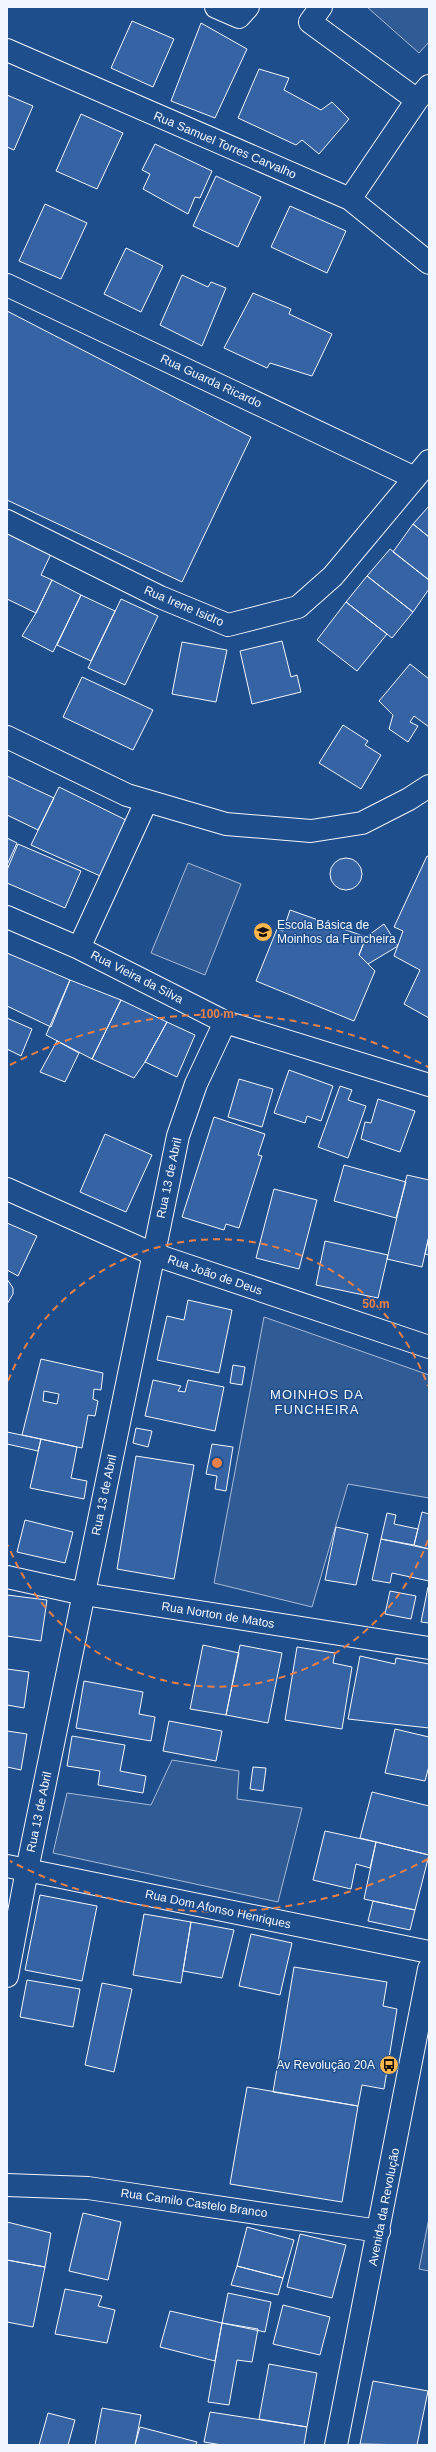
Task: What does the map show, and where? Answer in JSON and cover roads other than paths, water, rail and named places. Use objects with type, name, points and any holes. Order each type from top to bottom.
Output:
[{"type":"street","points":[[216,7],[239,17],[248,7]]},
{"type":"street","points":[[321,7],[310,22],[423,93],[350,199]]},
{"type":"street","name":"Rua Samuel Torres Carvalho","points":[[7,50],[350,199],[429,263]]},
{"type":"street","name":"Rua Guarda Ricardo","points":[[7,285],[415,478]]},
{"type":"street","name":"Rua Irene Isidro","points":[[7,521],[160,597],[228,625],[298,607],[333,576],[429,461]]},
{"type":"street","points":[[7,737],[146,802],[226,824],[311,831],[362,823],[409,799],[429,786]]},
{"type":"street","points":[[79,948],[146,802]]},
{"type":"street","name":"Rua Vieira da Silva","points":[[7,917],[79,948],[225,1022],[429,1085]]},
{"type":"street","name":"Rua 13 de Abril","points":[[7,1976],[17,1868],[84,1594],[178,1136],[196,1084],[225,1022]]},
{"type":"street","name":"Rua João de Deus","points":[[7,1189],[153,1254],[429,1347]]},
{"type":"street","name":"Rua Norton de Matos","points":[[7,1578],[84,1594],[429,1648]]},
{"type":"street","name":"Rua Dom Afonso Henriques","points":[[17,1868],[429,1952]]},
{"type":"street","name":"Avenida da Revolução","points":[[336,2445],[429,1969]]},
{"type":"street","name":"Rua Camilo Castelo Branco","points":[[7,2185],[88,2188],[379,2231]]},
{"type":"place","name":"Escola Básica de Moinhos da Funcheira","points":[[263,932]]},
{"type":"place","name":"Av Revolução 20A","points":[[389,2065]]},
{"type":"district","name":"MOINHOS DA FUNCHEIRA","points":[[317,1402]]}]
